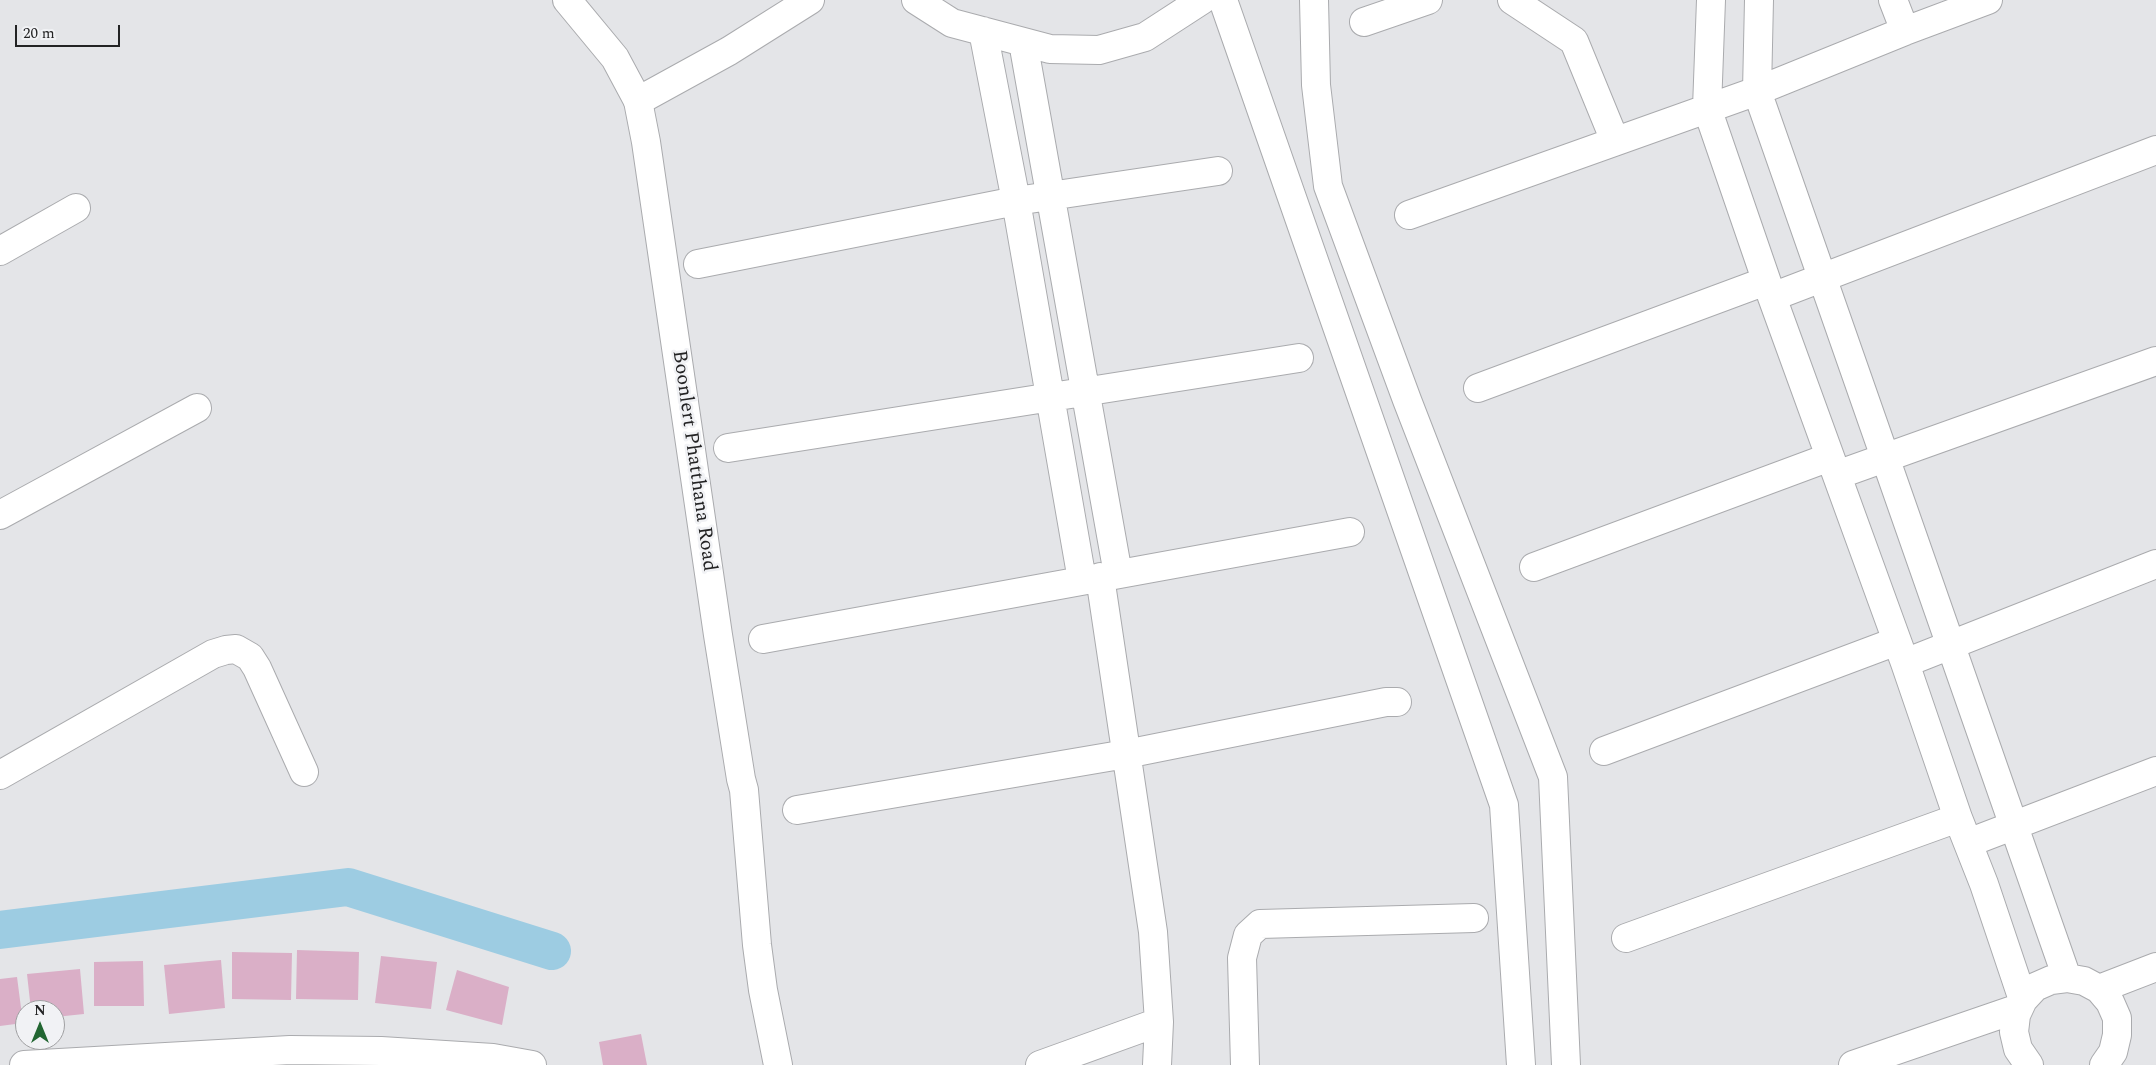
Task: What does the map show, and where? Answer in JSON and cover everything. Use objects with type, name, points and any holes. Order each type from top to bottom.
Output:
[{"type":"street","name":"Boonlert Phatthana Road","points":[[567,0],[614,58],[638,101],[646,142],[723,664],[744,790],[757,945],[763,990],[778,1065]]},
{"type":"street","points":[[638,101],[729,51],[810,0]]},
{"type":"street","points":[[916,0],[952,23],[1050,49],[1099,50],[1144,37],[1202,0]]},
{"type":"street","points":[[1223,0],[1504,805],[1521,1065]]},
{"type":"street","points":[[1314,0],[1316,85],[1328,186],[1407,400],[1553,778],[1566,1065]]},
{"type":"street","points":[[1364,22],[1428,0]]},
{"type":"street","points":[[1512,0],[1574,41],[1615,141]]},
{"type":"street","points":[[1711,0],[1706,108],[1769,289],[1901,652],[1968,843],[2021,1004]]},
{"type":"street","points":[[1759,0],[1757,91],[2067,978]]},
{"type":"street","points":[[1893,0],[1904,31]]},
{"type":"street","points":[[1409,215],[1757,91],[1904,31],[1988,0]]},
{"type":"street","points":[[983,31],[1016,201],[1050,398],[1100,577]]},
{"type":"street","points":[[1023,42],[1084,392],[1100,577],[1153,932],[1159,1022],[1158,1065]]},
{"type":"street","points":[[1478,388],[1769,289],[1822,278],[2156,150]]},
{"type":"street","points":[[698,264],[1016,201],[1218,172]]},
{"type":"street","points":[[0,251],[76,208]]},
{"type":"street","points":[[728,448],[1299,358]]},
{"type":"street","points":[[1534,567],[1834,466],[1885,458],[2156,361]]},
{"type":"street","points":[[0,515],[197,408]]},
{"type":"street","points":[[763,639],[1350,532]]},
{"type":"street","points":[[1604,751],[1901,652],[1951,645],[2156,564]]},
{"type":"street","points":[[0,775],[213,654],[236,649],[250,657],[257,668],[304,772]]},
{"type":"street","points":[[796,810],[1126,754],[1386,702],[1397,702]]},
{"type":"street","points":[[1968,843],[2156,771]]},
{"type":"street","points":[[1626,938],[1958,818]]},
{"type":"street","points":[[1245,1065],[1242,958],[1248,935],[1260,924],[1474,918]]},
{"type":"street","points":[[2099,989],[2156,967]]},
{"type":"street","points":[[2029,1065],[2018,1049],[2014,1032],[2016,1015],[2021,1004],[2035,988],[2051,980],[2067,978],[2084,981],[2099,989],[2110,1002],[2117,1018],[2117,1035],[2113,1052],[2104,1065]]},
{"type":"street","points":[[1853,1065],[2021,1004]]},
{"type":"street","points":[[1040,1065],[1159,1022]]},
{"type":"street","points":[[24,1065],[290,1050],[400,1052],[493,1058],[532,1065]]},
{"type":"building","points":[[297,950],[359,952],[358,1000],[296,999]]},
{"type":"building","points":[[232,952],[292,953],[291,1000],[232,999]]},
{"type":"building","points":[[381,956],[437,962],[431,1009],[375,1003]]},
{"type":"building","points":[[221,960],[225,1008],[169,1014],[164,965]]},
{"type":"building","points":[[143,961],[144,1006],[94,1006],[94,962]]},
{"type":"building","points":[[80,969],[84,1014],[65,1016],[65,1000],[30,1000],[27,974]]},
{"type":"building","points":[[457,970],[509,987],[502,1025],[446,1010]]},
{"type":"building","points":[[17,977],[20,1000],[15,1000],[15,1024],[0,1026],[0,979]]},
{"type":"building","points":[[641,1034],[647,1065],[603,1065],[599,1042]]},
{"type":"waterway","points":[[0,930],[348,887],[552,951]]}]
